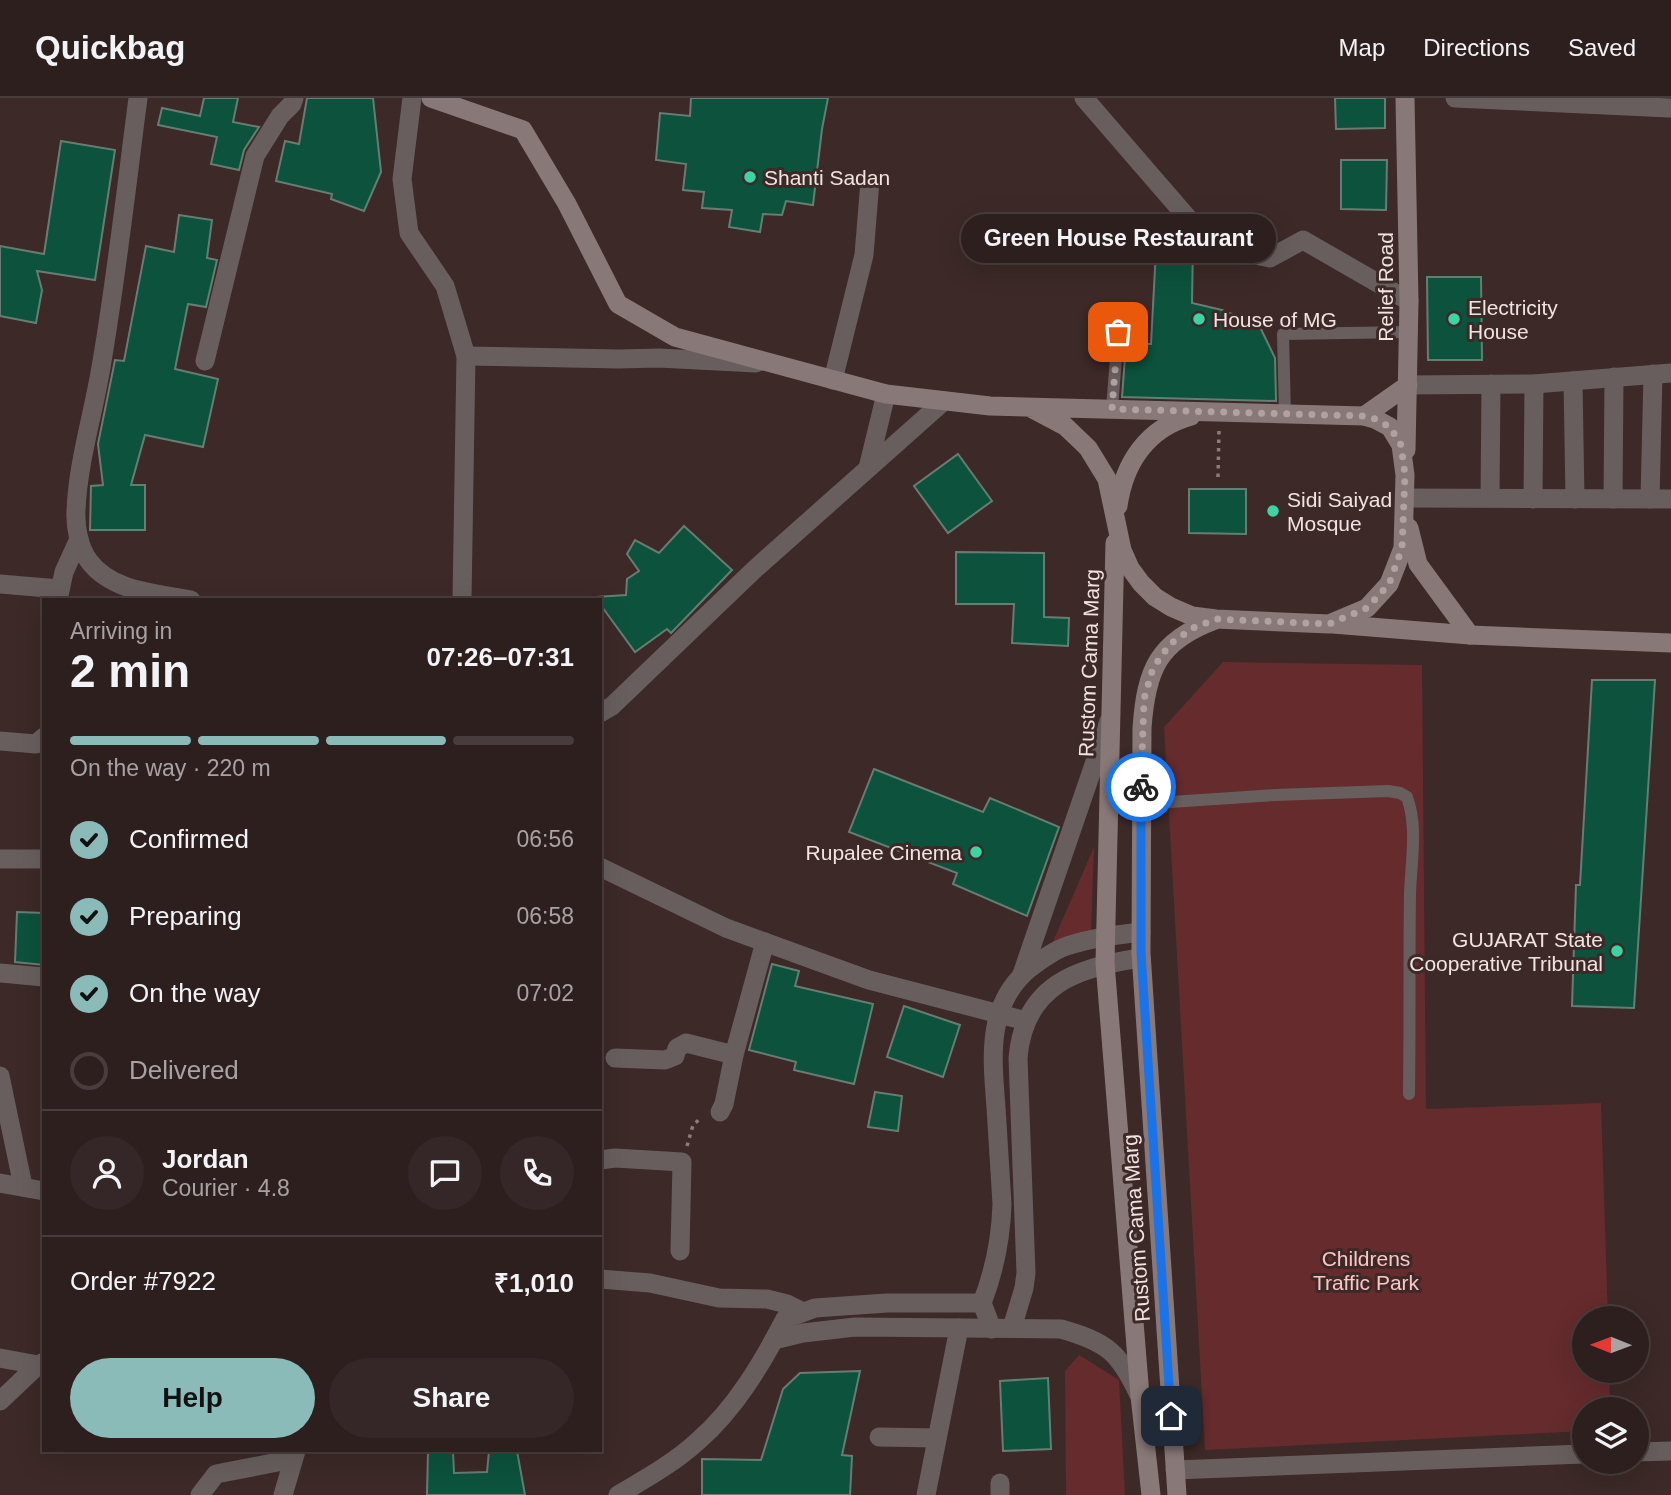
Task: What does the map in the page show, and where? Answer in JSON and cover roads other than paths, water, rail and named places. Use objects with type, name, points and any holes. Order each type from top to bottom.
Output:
[{"type":"main road","points":[[431,98],[523,130],[567,204],[618,304],[675,337],[886,394],[1031,408],[1364,416],[1384,423],[1395,433],[1401,445],[1405,475],[1402,548],[1389,584],[1367,608],[1329,624]]},
{"type":"main road","name":"Relief Road","points":[[1405,98],[1409,301],[1405,475]]},
{"type":"main road","points":[[1364,416],[1408,385]]},
{"type":"main road","points":[[1031,408],[1065,426],[1088,448],[1107,479],[1116,518]]},
{"type":"main road","name":"Rustom Cama Marg","points":[[1151,1495],[1140,1396],[1105,963],[1116,518],[1121,482],[1137,452],[1160,429],[1180,419],[1210,413]]},
{"type":"main road","points":[[1405,498],[1412,545],[1418,564],[1470,635]]},
{"type":"main road","name":"Rustom Cama Marg","points":[[1116,518],[1122,550],[1141,583],[1155,597],[1171,607],[1192,616],[1216,619]]},
{"type":"main road","points":[[1216,619],[1329,624],[1470,635],[1671,643]]},
{"type":"main road","name":"Rustom Cama Marg","points":[[1177,1495],[1141,958],[1144,699],[1153,668],[1170,644],[1193,628],[1216,619]]},
{"type":"street","points":[[138,98],[100,372],[76,511],[79,539],[88,561],[104,576],[124,587],[181,598]]},
{"type":"street","points":[[205,360],[255,156],[294,98]]},
{"type":"street","points":[[412,98],[402,180],[409,233],[445,286],[466,356],[462,598]]},
{"type":"street","points":[[1084,98],[1212,246],[1270,258],[1303,240],[1409,301]]},
{"type":"street","points":[[1455,98],[1669,108]]},
{"type":"street","points":[[833,380],[864,255],[870,181]]},
{"type":"street","points":[[466,356],[659,358],[778,365]]},
{"type":"street","points":[[1408,385],[1534,384],[1662,373],[1650,499]]},
{"type":"street","points":[[1614,377],[1614,499]]},
{"type":"street","points":[[1573,381],[1575,499]]},
{"type":"street","points":[[1490,498],[1491,384]]},
{"type":"street","points":[[1533,499],[1534,384]]},
{"type":"street","points":[[868,468],[886,394]]},
{"type":"street","points":[[602,712],[612,706],[755,569],[944,401]]},
{"type":"street","points":[[1405,498],[1671,499]]},
{"type":"street","points":[[0,584],[59,595],[64,572],[79,539]]},
{"type":"street","points":[[1022,975],[1110,719]]},
{"type":"street","points":[[0,741],[36,744],[42,739]]},
{"type":"street","points":[[0,859],[42,859]]},
{"type":"street","points":[[602,868],[726,928],[869,980],[1026,1021]]},
{"type":"street","points":[[992,1329],[982,1303],[989,1286],[1002,1227],[992,1051],[998,1013],[1009,990],[1022,975],[1065,946],[1106,936],[1141,932]]},
{"type":"street","points":[[720,1112],[765,942]]},
{"type":"street","points":[[1012,1328],[1026,1273],[1018,1058],[1020,1035],[1040,998],[1060,983],[1087,968],[1141,958]]},
{"type":"street","points":[[0,973],[42,977]]},
{"type":"street","points":[[615,1058],[666,1060],[675,1056],[677,1048],[686,1043],[734,1055]]},
{"type":"street","points":[[0,1076],[23,1186]]},
{"type":"street","points":[[602,1160],[615,1158],[682,1162],[680,1251]]},
{"type":"street","points":[[0,1183],[42,1191]]},
{"type":"street","points":[[602,1279],[650,1283],[719,1298],[767,1299],[803,1312]]},
{"type":"street","points":[[618,1495],[655,1473],[698,1441],[733,1405],[785,1319],[815,1308],[887,1303],[982,1303]]},
{"type":"street","points":[[774,1340],[803,1333],[855,1327],[1061,1328],[1087,1336],[1110,1349],[1126,1367],[1140,1396]]},
{"type":"street","points":[[926,1495],[959,1328]]},
{"type":"street","points":[[0,1358],[41,1363]]},
{"type":"street","points":[[0,1401],[41,1363]]},
{"type":"street","points":[[879,1437],[937,1438]]},
{"type":"street","points":[[1649,1452],[1671,1451]]},
{"type":"street","points":[[1175,1470],[1572,1454]]},
{"type":"street","points":[[200,1495],[216,1474],[294,1455],[283,1495]]},
{"type":"lane","points":[[1112,409],[1118,332]]},
{"type":"lane","points":[[1285,415],[1283,334],[1409,332]]},
{"type":"lane","points":[[1141,804],[1275,794],[1350,792],[1388,791],[1407,797],[1414,828],[1410,891],[1409,1094]]},
{"type":"place","name":"Shanti Sadan","points":[[750,177]]},
{"type":"place","name":"House of MG","points":[[1199,319]]},
{"type":"place","name":"Electricity House","points":[[1454,319]]},
{"type":"place","name":"Green House Restaurant","points":[[1118,332]]},
{"type":"place","name":"Sidi Saiyad Mosque","points":[[1273,511]]},
{"type":"place","name":"Rupalee Cinema","points":[[976,852]]},
{"type":"place","name":"GUJARAT State Cooperative Tribunal","points":[[1617,951]]},
{"type":"park label","name":"Childrens Traffic Park","points":[[1366,1270]]}]
